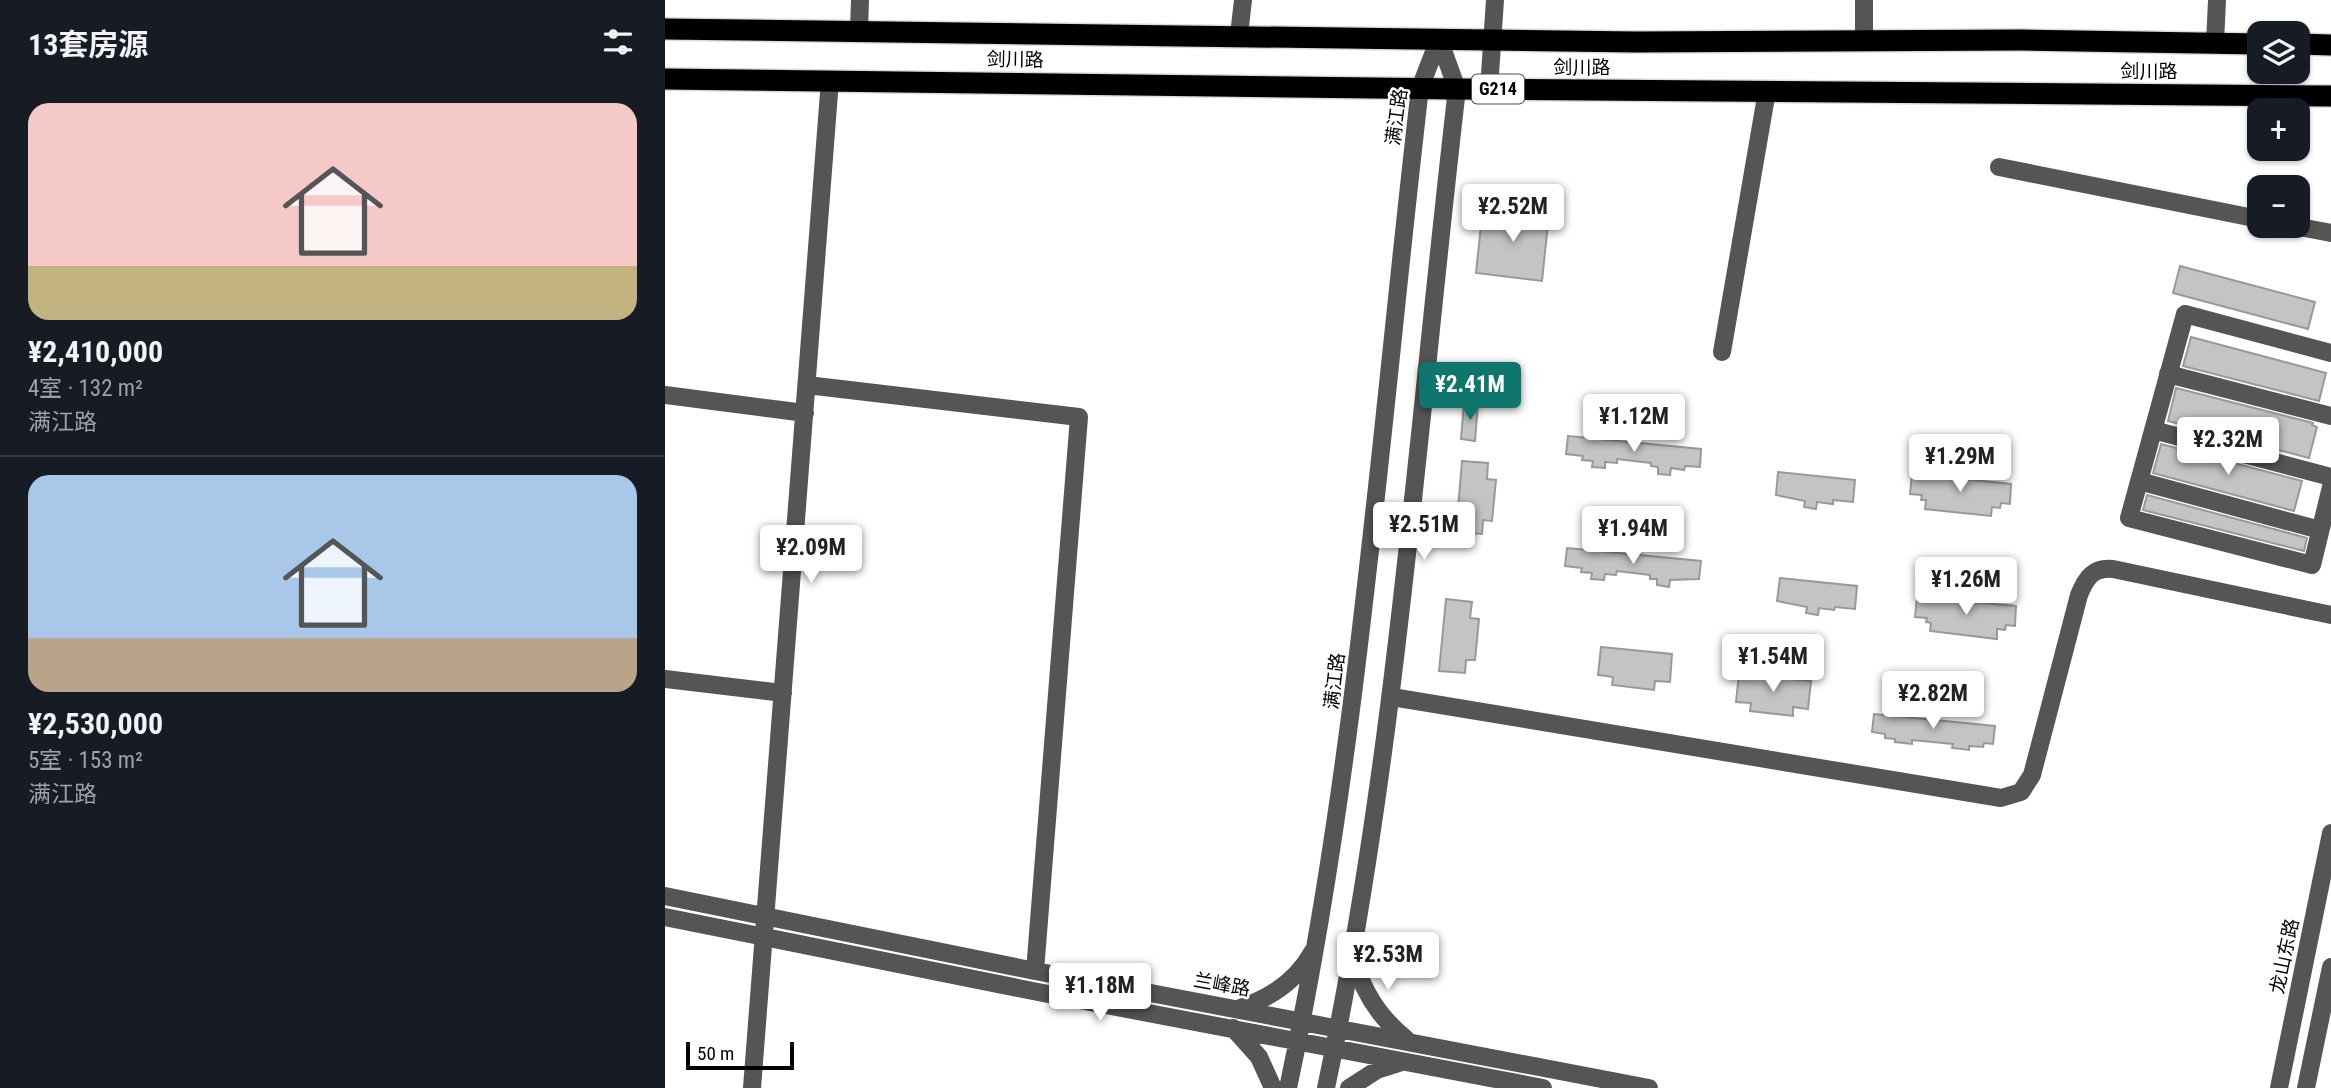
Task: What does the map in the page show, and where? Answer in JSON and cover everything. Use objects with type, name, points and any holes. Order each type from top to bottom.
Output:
[{"type":"highway","name":"剑川路","points":[[665,29],[1493,40],[2247,44]]},
{"type":"highway","points":[[2310,44],[2331,45]]},
{"type":"highway","name":"剑川路","points":[[665,79],[2331,96]]},
{"type":"street","points":[[859,30],[860,0]]},
{"type":"street","points":[[1239,35],[1243,0]]},
{"type":"street","points":[[1489,89],[1495,0]]},
{"type":"street","points":[[1864,0],[1864,41]]},
{"type":"street","points":[[2215,43],[2217,0]]},
{"type":"street","points":[[1326,1088],[1353,952],[1392,697],[1457,89],[1439,39]]},
{"type":"street","name":"满江路","points":[[1288,1088],[1318,942],[1349,732],[1420,88],[1439,39]]},
{"type":"street","points":[[752,1088],[830,80]]},
{"type":"street","points":[[1722,352],[1767,91]]},
{"type":"street","points":[[1999,167],[2247,217]]},
{"type":"street","points":[[2310,229],[2331,233]]},
{"type":"street","points":[[2331,353],[2185,314],[2129,518],[2312,565],[2331,487]]},
{"type":"street","points":[[2168,374],[2331,416]]},
{"type":"street","points":[[807,384],[1079,417],[1035,971]]},
{"type":"street","points":[[665,395],[805,413]]},
{"type":"street","points":[[2153,430],[2331,477]]},
{"type":"street","points":[[2139,481],[2321,530]]},
{"type":"street","points":[[1392,697],[2001,798],[2021,792],[2032,775],[2079,595],[2094,571],[2113,569],[2331,615]]},
{"type":"street","points":[[665,679],[783,693]]},
{"type":"street","name":"龙山东路","points":[[2279,1088],[2331,833]]},
{"type":"street","name":"兰峰路","points":[[665,897],[1035,971],[1649,1088]]},
{"type":"street","points":[[665,917],[1043,993],[1543,1088]]},
{"type":"street","points":[[1239,1008],[1266,998],[1290,981],[1318,942]]},
{"type":"street","points":[[1353,952],[1369,998],[1387,1022],[1409,1041]]},
{"type":"street","points":[[2307,1088],[2331,967]]},
{"type":"street","points":[[1233,1028],[1259,1057],[1273,1088]]},
{"type":"street","points":[[1349,1088],[1377,1070],[1405,1061]]},
{"type":"building","points":[[1483,206],[1549,214],[1542,281],[1476,273]]},
{"type":"building","points":[[2180,266],[2315,302],[2308,329],[2173,293]]},
{"type":"building","points":[[2191,337],[2326,373],[2319,401],[2183,366]]},
{"type":"building","points":[[2176,388],[2313,423],[2312,425],[2317,427],[2309,458],[2168,421]]},
{"type":"building","points":[[1464,403],[1478,404],[1475,441],[1461,439]]},
{"type":"building","points":[[1568,436],[1701,449],[1700,467],[1685,466],[1684,470],[1671,468],[1670,475],[1658,474],[1658,467],[1651,466],[1651,463],[1617,459],[1617,463],[1605,462],[1605,468],[1592,467],[1593,461],[1582,460],[1583,456],[1566,454]]},
{"type":"building","points":[[2161,444],[2302,481],[2294,511],[2153,473]]},
{"type":"building","points":[[1462,461],[1488,463],[1487,479],[1496,480],[1492,521],[1483,520],[1482,534],[1456,532]]},
{"type":"building","points":[[1778,472],[1855,480],[1853,502],[1833,500],[1833,504],[1817,502],[1816,509],[1804,507],[1805,501],[1776,495]]},
{"type":"building","points":[[1912,474],[2011,484],[2010,504],[2001,503],[2000,508],[1992,507],[1991,516],[1925,509],[1926,500],[1921,500],[1922,495],[1910,494]]},
{"type":"building","points":[[2147,495],[2307,538],[2304,551],[2143,510]]},
{"type":"building","points":[[1567,548],[1701,561],[1699,579],[1670,580],[1669,587],[1657,585],[1657,579],[1650,579],[1650,575],[1617,571],[1616,575],[1605,574],[1604,580],[1591,579],[1592,573],[1581,572],[1582,568],[1565,566]]},
{"type":"building","points":[[1780,578],[1857,586],[1855,609],[1819,608],[1818,615],[1806,613],[1807,607],[1777,601]]},
{"type":"building","points":[[1917,597],[2016,606],[2015,626],[2006,625],[2005,630],[1997,629],[1997,639],[1930,631],[1931,623],[1926,622],[1927,618],[1915,617]]},
{"type":"building","points":[[1446,599],[1472,602],[1470,618],[1479,619],[1475,660],[1466,660],[1465,673],[1439,671]]},
{"type":"building","points":[[1601,647],[1672,654],[1670,682],[1655,681],[1654,690],[1612,685],[1613,677],[1598,675]]},
{"type":"building","points":[[1739,674],[1811,681],[1808,709],[1793,707],[1793,716],[1750,711],[1751,703],[1736,702]]},
{"type":"building","points":[[1874,714],[1995,726],[1993,744],[1984,743],[1983,747],[1969,746],[1969,750],[1952,748],[1953,744],[1912,740],[1912,744],[1895,742],[1895,739],[1885,738],[1885,734],[1872,732]]}]
